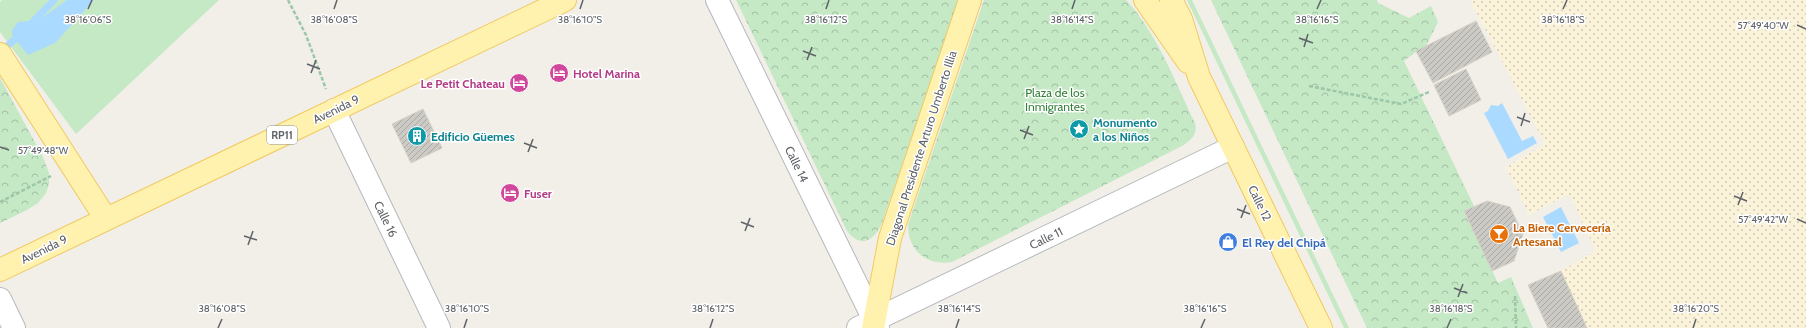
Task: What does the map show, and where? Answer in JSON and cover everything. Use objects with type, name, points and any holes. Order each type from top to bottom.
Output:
[{"type":"main road","name":"Avenida 9","points":[[0,270],[565,0]]},
{"type":"main road","name":"Diagonal Presidente Arturo Umberto Illia","points":[[870,326],[890,238],[970,0]]},
{"type":"main road","points":[[1145,0],[1199,77]]},
{"type":"main road","points":[[1171,0],[1181,19],[1199,77]]},
{"type":"main road","points":[[0,54],[106,219]]},
{"type":"main road","name":"Calle 12","points":[[1199,77],[1321,328]]},
{"type":"street","name":"Calle 14","points":[[717,0],[870,326]]},
{"type":"street","name":"Calle 16","points":[[334,110],[439,328]]},
{"type":"street","name":"Calle 11","points":[[870,326],[1233,147]]},
{"type":"street","points":[[0,299],[14,328]]},
{"type":"path","points":[[288,0],[306,35],[334,110]]},
{"type":"path","points":[[1309,86],[1401,104],[1429,92]]},
{"type":"path","points":[[0,202],[72,166]]},
{"type":"path","points":[[1515,296],[1516,328]]},
{"type":"green space","points":[[2,0],[219,0],[76,134],[0,32],[0,2]]},
{"type":"green space","points":[[736,0],[959,0],[882,223],[871,238],[862,241],[857,240],[847,231]]},
{"type":"green space","name":"Plaza de los Inmigrantes","points":[[984,0],[1126,0],[1147,27],[1165,58],[1195,123],[1196,131],[1193,137],[1182,146],[952,262],[935,262],[927,259],[915,249],[911,242],[908,225]]},
{"type":"green space","points":[[1187,0],[1192,0],[1349,328],[1344,328]]},
{"type":"green space","points":[[1211,0],[1377,0],[1378,3],[1409,18],[1431,6],[1438,22],[1426,46],[1404,61],[1474,206],[1464,212],[1498,283],[1511,277],[1533,328],[1367,328]]},
{"type":"green space","points":[[0,78],[43,157],[49,173],[49,184],[46,193],[38,203],[0,223]]},
{"type":"sand","points":[[1470,0],[1806,0],[1806,328],[1587,328],[1561,271],[1596,251],[1569,194],[1529,215],[1506,167],[1545,144]]},
{"type":"water","points":[[67,0],[94,0],[55,43],[28,55],[12,35],[12,30],[18,22],[39,20]]},
{"type":"water","points":[[1502,103],[1522,141],[1533,136],[1537,143],[1508,159],[1484,113],[1488,111],[1491,105],[1498,106]]},
{"type":"water","points":[[1561,207],[1579,243],[1561,252],[1543,217]]},
{"type":"building","points":[[1476,21],[1492,52],[1433,83],[1416,51]]},
{"type":"building","points":[[1466,69],[1481,100],[1449,116],[1434,85]]},
{"type":"building","name":"Edificio Güemes","points":[[423,109],[442,148],[411,163],[392,124]]},
{"type":"building","points":[[1487,201],[1510,207],[1523,234],[1514,261],[1492,271],[1464,211]]},
{"type":"building","points":[[1561,271],[1587,328],[1548,328],[1528,285]]},
{"type":"waterway","points":[[29,26],[54,0]]},
{"type":"waterway","points":[[0,52],[21,34]]},
{"type":"place","name":"Hotel Marina","points":[[559,73]]},
{"type":"place","name":"Le Petit Chateau","points":[[519,83]]},
{"type":"place","name":"Monumento a los Niños","points":[[1079,129]]},
{"type":"place","name":"Edificio Güemes","points":[[417,136]]},
{"type":"place","name":"Fuser","points":[[510,193]]},
{"type":"place","name":"La Biere Cervecería Artesanal","points":[[1499,234]]},
{"type":"place","name":"El Rey del Chipá","points":[[1228,242]]}]
